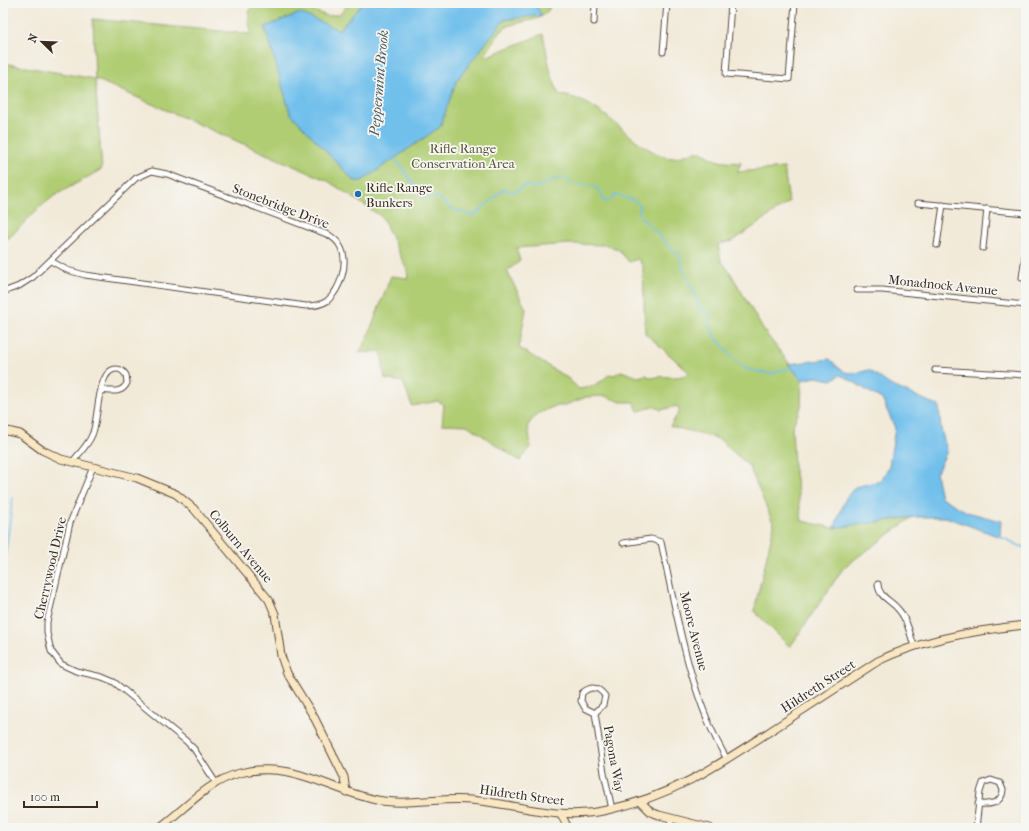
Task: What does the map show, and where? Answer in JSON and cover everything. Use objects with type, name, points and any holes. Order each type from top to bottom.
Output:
[{"type":"street","points":[[594,22],[595,3]]},
{"type":"street","points":[[663,52],[667,3]]},
{"type":"street","points":[[731,3],[726,74],[789,79],[795,3]]},
{"type":"street","name":"Stonebridge Drive","points":[[3,292],[19,286],[51,261],[136,178],[152,171],[166,174],[329,235],[341,246],[344,263],[340,280],[332,295],[319,305],[306,306],[85,275],[67,270],[51,261]]},
{"type":"street","points":[[918,203],[1026,213]]},
{"type":"street","points":[[937,245],[943,205]]},
{"type":"street","points":[[983,248],[988,209]]},
{"type":"street","points":[[1022,278],[1026,249]]},
{"type":"street","name":"Monadnock Avenue","points":[[857,290],[882,290],[1026,305]]},
{"type":"street","points":[[72,462],[93,435],[101,390],[105,377],[111,370],[118,369],[125,373],[127,383],[122,390],[116,392],[101,390]]},
{"type":"street","points":[[935,370],[1026,375]]},
{"type":"street","name":"Colburn Avenue","points":[[3,430],[20,434],[42,450],[72,462],[137,478],[176,494],[194,509],[261,588],[275,614],[281,656],[287,673],[314,717],[344,777],[346,792]]},
{"type":"street","name":"Cherrywood Drive","points":[[93,467],[74,510],[67,536],[47,622],[49,647],[61,664],[76,671],[109,679],[173,729],[194,749],[216,783]]},
{"type":"street","name":"Moore Avenue","points":[[623,543],[651,539],[661,542],[688,660],[716,741],[727,759]]},
{"type":"street","points":[[878,584],[879,592],[897,608],[904,617],[914,646]]},
{"type":"street","name":"Hildreth Street","points":[[159,828],[216,783],[238,773],[274,769],[309,776],[346,792],[374,800],[389,802],[470,800],[536,812],[561,814],[578,814],[612,809],[641,802],[664,794],[727,759],[878,661],[902,649],[975,632],[1026,625]]},
{"type":"street","name":"Pagona Way","points":[[591,688],[597,689],[604,696],[603,706],[595,713],[585,708],[581,701],[582,693],[591,688]]},
{"type":"street","name":"Pagona Way","points":[[595,713],[604,774],[612,809]]},
{"type":"street","points":[[976,828],[978,804],[983,783],[991,780],[1000,783],[1004,790],[1000,799],[993,804],[978,804]]},
{"type":"street","points":[[641,802],[652,812],[710,828]]},
{"type":"street","points":[[561,814],[568,828]]},
{"type":"street","points":[[669,828],[672,818]]},
{"type":"green space","name":"Rifle Range Conservation Area","points":[[262,3],[271,3],[293,9],[308,9],[328,16],[340,14],[349,3],[551,3],[544,15],[505,28],[497,37],[485,56],[543,34],[551,74],[559,95],[575,98],[589,105],[602,113],[652,151],[670,158],[700,152],[719,161],[741,163],[737,172],[784,168],[789,202],[733,241],[718,244],[721,261],[730,272],[764,331],[802,380],[801,407],[792,427],[794,466],[802,521],[834,528],[913,517],[844,567],[790,647],[754,611],[774,525],[749,466],[719,439],[670,426],[680,411],[677,406],[661,410],[653,407],[638,411],[634,402],[621,402],[605,396],[586,397],[563,406],[555,406],[537,414],[528,425],[531,447],[520,461],[467,425],[442,424],[444,405],[438,401],[412,406],[403,382],[385,379],[381,351],[359,353],[367,339],[391,276],[408,278],[407,270],[382,217],[328,181],[95,79],[93,19],[251,34],[249,20],[250,11],[252,7]],"holes":[[[569,244],[605,245],[618,249],[629,262],[638,259],[643,267],[645,333],[690,373],[679,377],[652,378],[646,375],[638,377],[621,371],[614,375],[609,374],[603,380],[587,388],[579,389],[569,379],[519,348],[526,309],[507,271],[520,261],[516,248]]]},
{"type":"green space","points":[[3,63],[95,79],[102,169],[54,196],[39,208],[9,238],[3,238]]},
{"type":"water","points":[[363,3],[534,3],[542,15],[504,20],[457,80],[440,127],[362,181],[354,181],[290,113],[265,27],[300,13],[339,30]]},
{"type":"water","points":[[830,359],[843,371],[856,373],[869,370],[890,385],[939,406],[941,429],[947,451],[936,474],[941,497],[967,512],[1001,521],[1000,537],[946,517],[913,517],[834,528],[846,498],[855,487],[881,481],[889,466],[895,428],[882,399],[851,380],[840,375],[832,380],[816,377],[802,380],[788,364]]},
{"type":"waterway","name":"Peppermint Brook","points":[[395,158],[423,197],[440,198],[452,209],[474,216],[504,189],[513,192],[527,185],[533,188],[562,177],[573,184],[596,187],[606,202],[617,195],[633,200],[640,205],[639,215],[674,251],[679,253],[681,263],[701,310],[711,316],[709,325],[714,335],[733,358],[746,369],[772,374],[784,369],[793,369]]},
{"type":"waterway","points":[[3,571],[13,497]]},
{"type":"waterway","name":"Peppermint Brook","points":[[1000,536],[1022,547],[1026,545]]},
{"type":"place","name":"Rifle Range Bunkers","points":[[358,194]]}]
